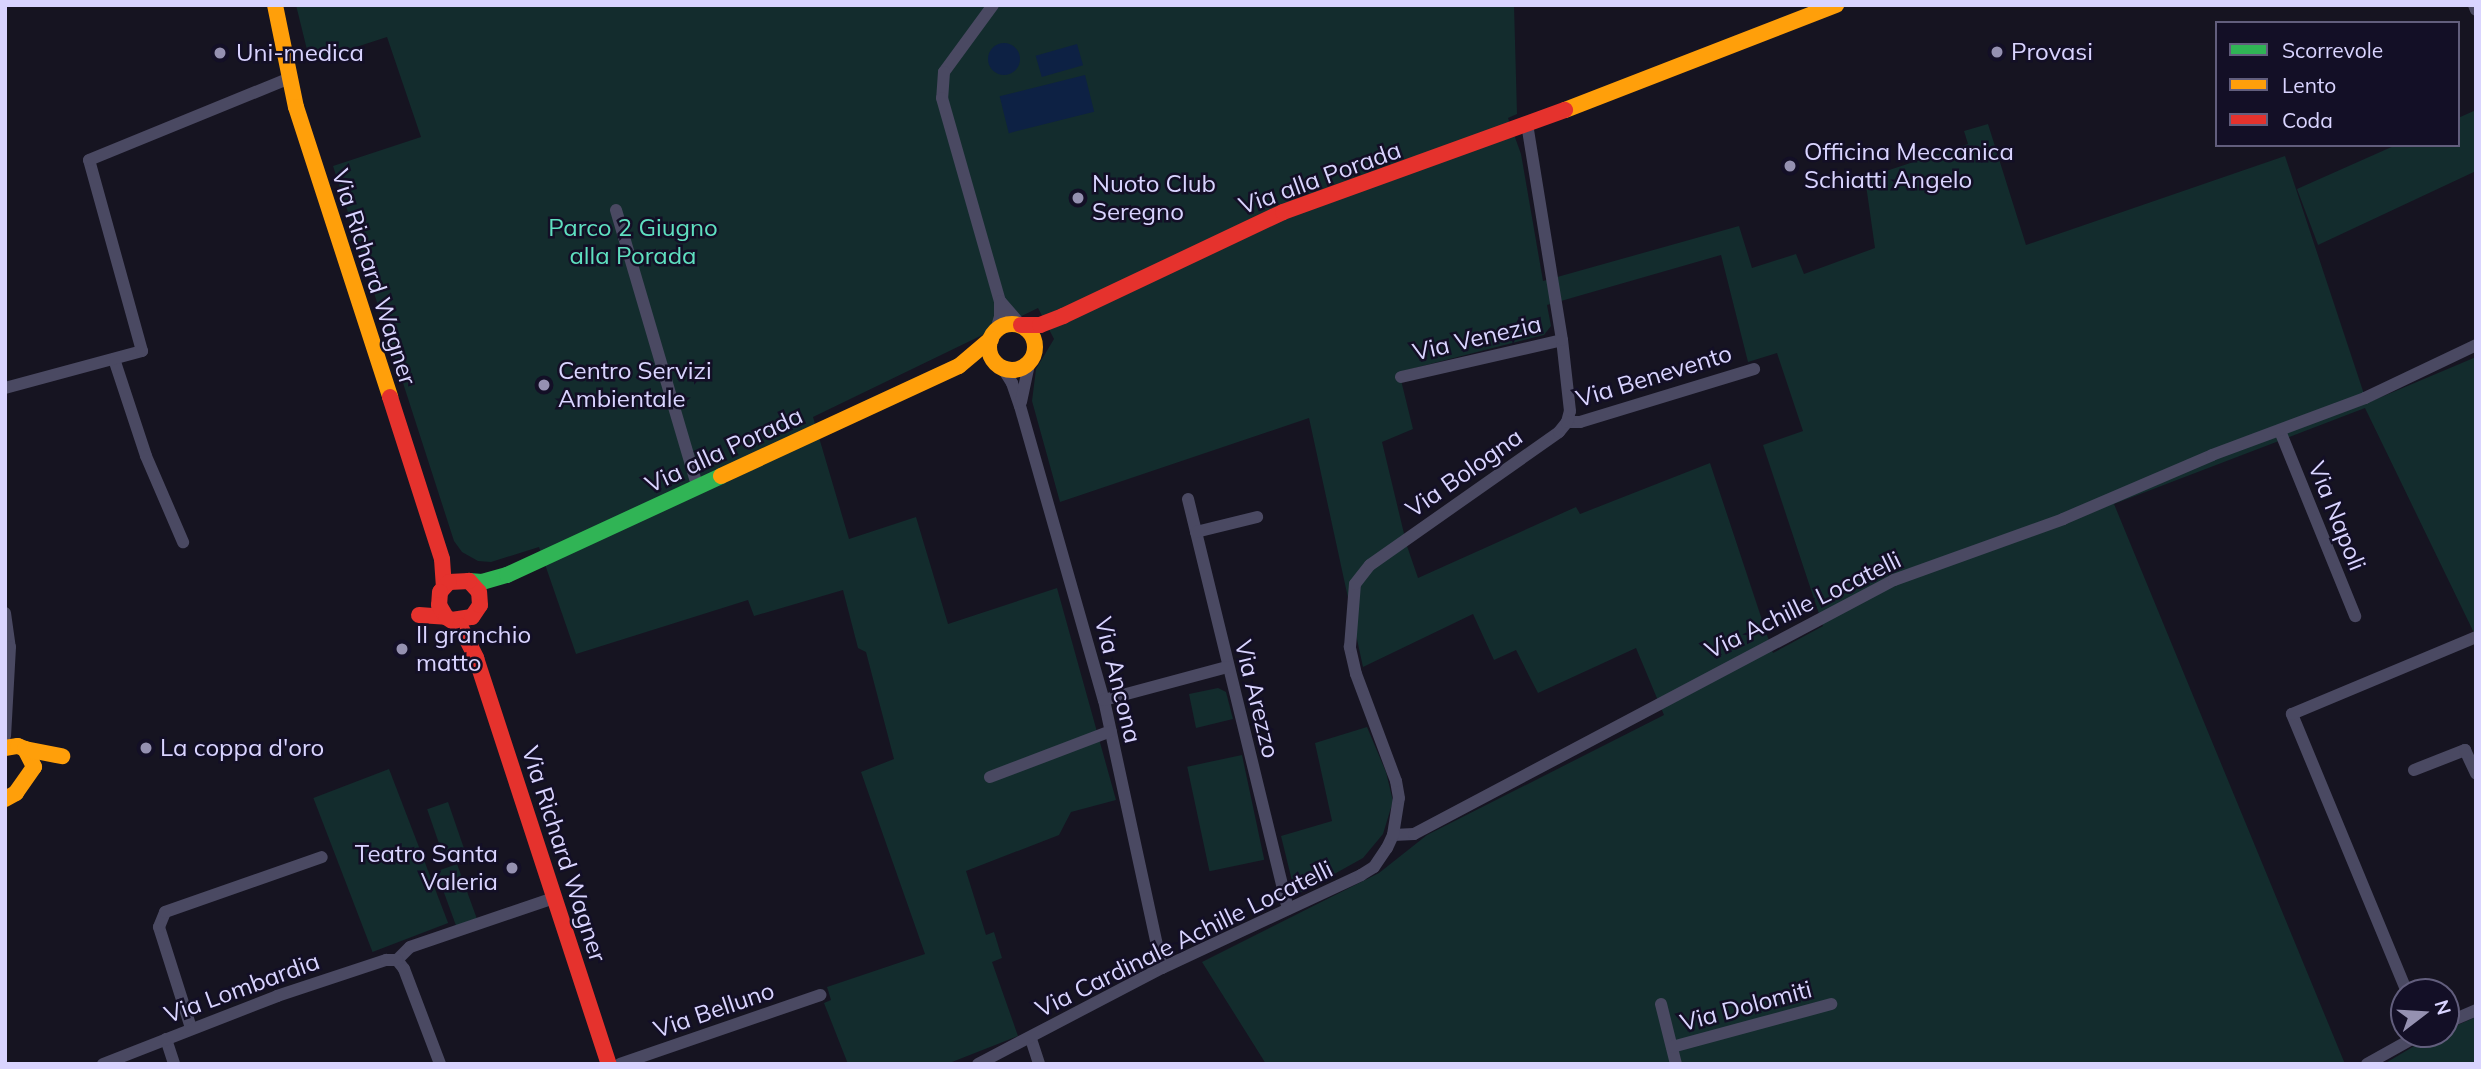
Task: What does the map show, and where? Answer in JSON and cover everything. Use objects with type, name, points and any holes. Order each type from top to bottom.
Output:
[{"type":"street","name":"Via Richard Wagner","points":[[275,5],[290,78],[315,169],[442,559],[441,592]]},
{"type":"street","points":[[993,5],[944,72],[942,98],[1000,301],[1000,317],[990,353],[999,365],[1014,370],[1032,358],[1033,337],[1000,301]]},
{"type":"street","name":"Via alla Porada","points":[[1021,326],[1040,325],[1063,316],[1283,212],[1524,126],[1836,5]]},
{"type":"street","points":[[2474,5],[2476,10]]},
{"type":"street","points":[[5,388],[142,351],[89,160],[290,78]]},
{"type":"street","points":[[1524,126],[1571,400],[1567,422]]},
{"type":"street","points":[[616,210],[697,486]]},
{"type":"street","name":"Via alla Porada","points":[[1032,358],[1063,316]]},
{"type":"street","points":[[993,336],[1007,325],[1021,326]]},
{"type":"street","name":"Via alla Porada","points":[[466,580],[482,582],[507,575],[959,366],[993,336]]},
{"type":"street","name":"Via Venezia","points":[[1401,377],[1562,340]]},
{"type":"street","name":"Via Achille Locatelli","points":[[1393,835],[1414,834],[1894,580],[2063,519],[2212,455],[2365,398],[2476,345]]},
{"type":"street","name":"Via Ancona","points":[[1020,406],[1032,358]]},
{"type":"street","points":[[114,359],[146,456],[183,542]]},
{"type":"street","name":"Via alla Porada","points":[[959,366],[999,365]]},
{"type":"street","name":"Via Ancona","points":[[999,365],[1012,383],[1020,406],[1104,700],[1162,968]]},
{"type":"street","name":"Via Benevento","points":[[1567,422],[1580,422],[1754,369]]},
{"type":"street","name":"Via Bologna","points":[[1393,835],[1398,807],[1396,781],[1356,674],[1350,647],[1355,584],[1370,565],[1559,432],[1567,422]]},
{"type":"street","name":"Via Napoli","points":[[2280,431],[2356,616]]},
{"type":"street","name":"Via Arezzo","points":[[1188,499],[1288,909]]},
{"type":"street","points":[[1196,531],[1257,517]]},
{"type":"street","name":"Via Richard Wagner","points":[[442,559],[466,580]]},
{"type":"street","name":"Via alla Porada","points":[[478,609],[507,575]]},
{"type":"street","points":[[466,580],[479,592],[478,609],[466,620],[449,618],[441,592],[466,580]]},
{"type":"street","name":"Via Richard Wagner","points":[[476,657],[473,633],[478,609]]},
{"type":"street","points":[[5,613],[10,647],[7,716],[13,745],[32,758],[31,775]]},
{"type":"street","name":"Via Richard Wagner","points":[[449,618],[466,636],[476,657],[608,1064]]},
{"type":"street","points":[[2401,978],[2292,714],[2476,637]]},
{"type":"street","points":[[1104,700],[1227,667]]},
{"type":"street","points":[[990,777],[1111,732]]},
{"type":"street","points":[[7,801],[31,775],[62,756],[13,745]]},
{"type":"street","points":[[2414,770],[2465,750],[2476,774]]},
{"type":"street","name":"Via Cardinale Achille Locatelli","points":[[978,1064],[1031,1039],[1162,968],[1374,867],[1393,835]]},
{"type":"street","points":[[191,1028],[159,927],[165,912],[322,857]]},
{"type":"street","points":[[440,1064],[404,969],[397,960],[410,947],[554,898]]},
{"type":"street","name":"Via Lombardia","points":[[103,1064],[316,982],[386,960],[397,960]]},
{"type":"street","name":"Via Belluno","points":[[620,1064],[820,995]]},
{"type":"street","name":"Via Dolomiti","points":[[1661,1004],[1676,1064]]},
{"type":"street","name":"Via Dolomiti","points":[[1672,1047],[1831,1004]]},
{"type":"street","points":[[166,1039],[174,1064]]},
{"type":"street","points":[[1031,1039],[1039,1064]]},
{"type":"street","points":[[2367,1064],[2396,1048]]},
{"type":"green space","name":"Parco 2 Giugno alla Porada","points":[[296,5],[1514,5],[1517,114],[1508,118],[1521,154],[1543,281],[1739,226],[1752,268],[1796,254],[1804,274],[1875,248],[1865,178],[1968,144],[1964,131],[1988,124],[2026,245],[2285,156],[2367,403],[2476,357],[2476,637],[2365,408],[2114,504],[2345,1064],[1266,1064],[1202,962],[1379,873],[1427,835],[1664,715],[1636,648],[1538,693],[1516,650],[1494,660],[1473,614],[1363,667],[1309,418],[1060,502],[1032,401],[1036,369],[1054,339],[1038,308],[813,417],[849,539],[916,517],[948,624],[1057,588],[1116,800],[1071,812],[1059,835],[966,871],[986,935],[994,932],[1002,958],[992,962],[1018,1036],[947,1064],[848,1064],[824,1003],[831,1000],[827,987],[925,954],[861,772],[894,759],[866,652],[858,648],[843,590],[754,616],[748,600],[576,654],[539,547],[491,562],[478,561],[462,552],[454,541],[333,166],[421,137],[387,37],[310,62]],"holes":[[[1721,255],[1748,362],[1777,353],[1803,431],[1763,445],[1823,626],[1773,653],[1710,463],[1580,514],[1576,507],[1418,578],[1407,546],[1382,442],[1413,429],[1399,372],[1544,335],[1551,326],[1547,305]]]},
{"type":"green space","points":[[2476,110],[2476,171],[2318,245],[2297,189],[2392,147],[2460,147],[2460,117]]},
{"type":"green space","points":[[1218,688],[1226,692],[1233,719],[1196,728],[1189,694]]},
{"type":"green space","points":[[1367,727],[1386,772],[1393,801],[1383,834],[1363,858],[1300,893],[1294,889],[1281,836],[1332,821],[1315,743]]},
{"type":"green space","points":[[1242,755],[1264,860],[1209,871],[1187,767]]},
{"type":"green space","points":[[389,769],[448,923],[373,952],[313,798]]},
{"type":"green space","points":[[448,802],[464,848],[443,855],[427,809]]},
{"type":"green space","points":[[457,864],[477,919],[456,926],[436,872]]},
{"type":"green space","points":[[2476,1017],[2476,1064],[2384,1064],[2411,1048],[2460,1048],[2460,1024]]},
{"type":"water","points":[[1004,43],[1015,48],[1020,59],[1015,70],[1004,75],[993,70],[988,59],[993,48]]},
{"type":"water","points":[[1077,44],[1083,65],[1042,77],[1036,56]]},
{"type":"water","points":[[1085,75],[1094,112],[1009,133],[1000,96]]},
{"type":"traffic: fast","points":[[469,581],[482,582],[507,575],[721,476]]},
{"type":"traffic: slow","points":[[275,5],[296,107],[390,397]]},
{"type":"traffic: slow","points":[[1565,110],[1836,5]]},
{"type":"traffic: slow","points":[[1012,324],[1028,331],[1035,347],[1028,363],[1012,370],[996,363],[989,347],[996,331],[1012,324]]},
{"type":"traffic: slow","points":[[721,476],[959,366],[991,339]]},
{"type":"traffic: slow","points":[[5,748],[18,746],[25,749],[34,767],[16,793],[5,799]]},
{"type":"traffic: slow","points":[[25,749],[62,756]]},
{"type":"traffic: jam","points":[[1021,325],[1040,325],[1063,316],[1283,212],[1565,110]]},
{"type":"traffic: jam","points":[[390,397],[442,559],[444,586]]},
{"type":"traffic: jam","points":[[452,620],[472,617],[480,605],[479,592],[469,581],[449,582],[440,592],[439,605],[446,617],[460,626],[476,658],[609,1064]]},
{"type":"traffic: jam","points":[[419,615],[446,617]]},
{"type":"place","name":"Provasi","points":[[1997,52]]},
{"type":"place","name":"Uni-medica","points":[[220,53]]},
{"type":"place","name":"Officina Meccanica Schiatti Angelo","points":[[1790,166]]},
{"type":"place","name":"Nuoto Club Seregno","points":[[1078,198]]},
{"type":"place","name":"Centro Servizi Ambientale","points":[[544,385]]},
{"type":"place","name":"Il granchio matto","points":[[402,649]]},
{"type":"place","name":"La coppa d'oro","points":[[146,748]]},
{"type":"place","name":"Teatro Santa Valeria","points":[[512,868]]}]
